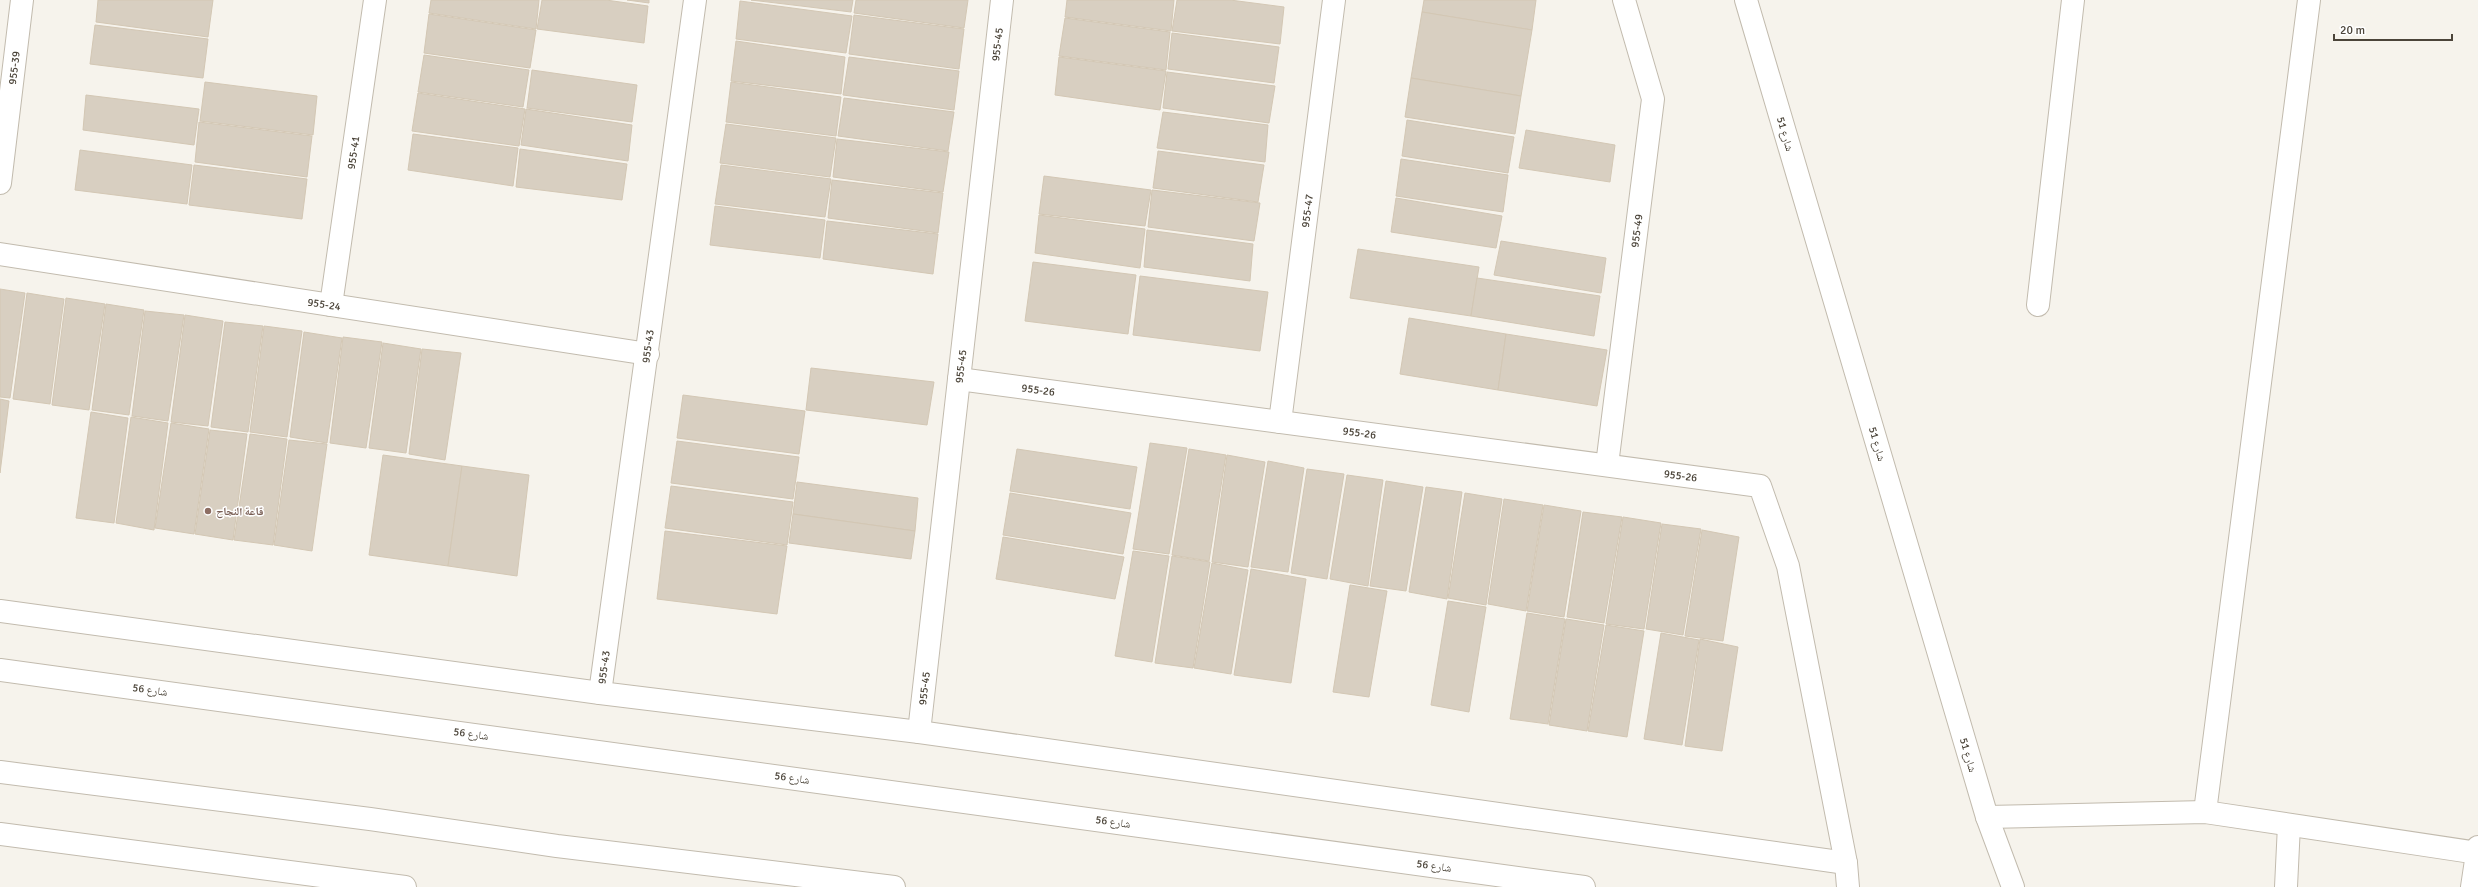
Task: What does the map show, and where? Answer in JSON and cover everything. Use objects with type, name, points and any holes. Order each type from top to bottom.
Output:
[{"type":"street","name":"955-39","points":[[0,183],[22,0]]},
{"type":"street","name":"955-41","points":[[331,305],[375,0]]},
{"type":"street","name":"955-43","points":[[600,693],[648,354],[695,0]]},
{"type":"street","name":"955-45","points":[[918,732],[1002,0]]},
{"type":"street","name":"955-47","points":[[1280,422],[1334,0]]},
{"type":"street","name":"955-49","points":[[1607,465],[1653,99],[1624,0]]},
{"type":"street","name":"شارع 51","points":[[1746,0],[1987,817],[2013,887]]},
{"type":"street","points":[[2038,305],[2073,0]]},
{"type":"street","points":[[2205,812],[2309,0]]},
{"type":"street","name":"955-24","points":[[0,254],[648,354]]},
{"type":"street","name":"955-26","points":[[959,379],[1760,486],[1788,566],[1846,863]]},
{"type":"street","points":[[0,611],[600,693],[918,732],[1846,863],[1848,887]]},
{"type":"street","name":"شارع 56","points":[[0,670],[1584,887]]},
{"type":"street","points":[[0,772],[370,819],[556,846],[894,887]]},
{"type":"street","points":[[1987,817],[2205,812],[2478,851],[2472,887]]},
{"type":"street","points":[[2286,887],[2289,825]]},
{"type":"street","points":[[0,834],[361,884],[405,887]]},
{"type":"building","points":[[98,0],[213,0],[208,37],[96,22]]},
{"type":"building","points":[[431,0],[539,0],[536,29],[429,13]]},
{"type":"building","points":[[542,0],[606,0],[648,6],[644,43],[537,29]]},
{"type":"building","points":[[627,0],[649,0],[649,3]]},
{"type":"building","points":[[751,0],[853,0],[851,12]]},
{"type":"building","points":[[856,0],[968,0],[964,28],[854,13]]},
{"type":"building","points":[[1067,0],[1174,0],[1171,31],[1065,17]]},
{"type":"building","points":[[1177,0],[1230,0],[1284,7],[1280,44],[1172,31]]},
{"type":"building","points":[[1424,0],[1536,0],[1532,30],[1422,12]]},
{"type":"building","points":[[740,1],[852,16],[846,53],[736,39]]},
{"type":"building","points":[[1422,12],[1532,30],[1521,96],[1411,78]]},
{"type":"building","points":[[429,14],[536,30],[530,68],[424,53]]},
{"type":"building","points":[[854,15],[964,29],[959,69],[849,54]]},
{"type":"building","points":[[1065,18],[1170,32],[1166,70],[1059,56]]},
{"type":"building","points":[[95,25],[208,39],[203,78],[90,64]]},
{"type":"building","points":[[1172,33],[1279,47],[1274,83],[1168,69]]},
{"type":"building","points":[[736,41],[845,57],[841,94],[731,81]]},
{"type":"building","points":[[424,55],[529,70],[523,107],[418,92]]},
{"type":"building","points":[[849,57],[959,71],[954,110],[843,95]]},
{"type":"building","points":[[1059,57],[1166,71],[1160,110],[1055,95]]},
{"type":"building","points":[[532,70],[637,85],[632,122],[527,108]]},
{"type":"building","points":[[1167,72],[1275,86],[1269,123],[1163,108]]},
{"type":"building","points":[[1411,78],[1521,96],[1515,134],[1405,117]]},
{"type":"building","points":[[205,82],[317,96],[313,135],[200,121]]},
{"type":"building","points":[[731,82],[841,97],[836,136],[726,122]]},
{"type":"building","points":[[418,93],[525,109],[519,146],[412,131]]},
{"type":"building","points":[[86,95],[199,109],[194,145],[83,130]]},
{"type":"building","points":[[844,98],[954,112],[948,151],[838,136]]},
{"type":"building","points":[[526,109],[632,125],[628,161],[521,145]]},
{"type":"building","points":[[1163,112],[1268,125],[1265,162],[1157,148]]},
{"type":"building","points":[[1407,120],[1514,137],[1508,173],[1402,156]]},
{"type":"building","points":[[199,122],[312,136],[307,177],[195,162]]},
{"type":"building","points":[[726,124],[836,138],[830,177],[720,163]]},
{"type":"building","points":[[1526,130],[1615,145],[1610,182],[1519,168]]},
{"type":"building","points":[[413,134],[518,148],[513,186],[408,170]]},
{"type":"building","points":[[837,139],[949,152],[943,192],[833,177]]},
{"type":"building","points":[[520,149],[627,164],[622,200],[516,187]]},
{"type":"building","points":[[80,150],[192,165],[187,204],[75,190]]},
{"type":"building","points":[[1158,151],[1264,165],[1258,202],[1153,188]]},
{"type":"building","points":[[1401,159],[1508,175],[1503,212],[1396,196]]},
{"type":"building","points":[[194,165],[307,179],[302,219],[189,205]]},
{"type":"building","points":[[721,165],[831,179],[825,217],[715,204]]},
{"type":"building","points":[[1044,176],[1151,190],[1145,226],[1039,214]]},
{"type":"building","points":[[832,180],[943,193],[938,233],[828,218]]},
{"type":"building","points":[[1152,190],[1260,203],[1254,241],[1148,227]]},
{"type":"building","points":[[1396,198],[1502,216],[1496,248],[1391,232]]},
{"type":"building","points":[[715,206],[825,220],[820,258],[710,245]]},
{"type":"building","points":[[1039,215],[1145,229],[1140,268],[1035,253]]},
{"type":"building","points":[[827,221],[938,234],[933,274],[823,259]]},
{"type":"building","points":[[1147,230],[1253,244],[1250,281],[1144,267]]},
{"type":"building","points":[[1501,241],[1606,258],[1601,293],[1494,275]]},
{"type":"building","points":[[1358,249],[1479,267],[1471,316],[1350,298]]},
{"type":"building","points":[[1033,262],[1136,275],[1128,334],[1025,321]]},
{"type":"building","points":[[1140,276],[1268,292],[1260,351],[1133,335]]},
{"type":"building","points":[[1477,278],[1600,296],[1594,336],[1471,316]]},
{"type":"building","points":[[0,289],[25,293],[10,398],[0,397]]},
{"type":"building","points":[[27,293],[64,299],[50,404],[13,399]]},
{"type":"building","points":[[66,298],[105,304],[89,410],[52,405]]},
{"type":"building","points":[[106,304],[144,310],[129,415],[92,410]]},
{"type":"building","points":[[145,311],[184,315],[168,421],[132,416]]},
{"type":"building","points":[[185,315],[223,321],[208,426],[171,422]]},
{"type":"building","points":[[1409,318],[1506,334],[1498,390],[1400,374]]},
{"type":"building","points":[[225,322],[263,326],[248,432],[211,427]]},
{"type":"building","points":[[264,326],[302,331],[287,437],[250,432]]},
{"type":"building","points":[[304,332],[342,338],[327,443],[290,437]]},
{"type":"building","points":[[1506,334],[1607,350],[1597,406],[1498,390]]},
{"type":"building","points":[[343,337],[382,342],[366,448],[330,443]]},
{"type":"building","points":[[383,343],[421,349],[406,453],[369,448]]},
{"type":"building","points":[[422,349],[461,353],[445,460],[409,454]]},
{"type":"building","points":[[811,368],[934,382],[927,425],[806,410]]},
{"type":"building","points":[[683,395],[805,411],[799,454],[677,438]]},
{"type":"building","points":[[0,399],[9,401],[0,473]]},
{"type":"building","points":[[91,412],[128,418],[114,523],[76,518]]},
{"type":"building","points":[[131,417],[168,423],[154,530],[116,523]]},
{"type":"building","points":[[171,423],[209,429],[194,534],[155,528]]},
{"type":"building","points":[[210,430],[247,434],[233,540],[195,534]]},
{"type":"building","points":[[250,434],[287,439],[273,545],[234,540]]},
{"type":"building","points":[[289,440],[327,444],[312,551],[274,545]]},
{"type":"building","points":[[677,441],[799,457],[793,499],[671,483]]},
{"type":"building","points":[[1150,443],[1187,448],[1169,554],[1133,549]]},
{"type":"building","points":[[1017,449],[1137,467],[1130,509],[1010,491]]},
{"type":"building","points":[[1189,449],[1226,455],[1209,561],[1172,555]]},
{"type":"building","points":[[383,455],[462,466],[448,566],[369,555]]},
{"type":"building","points":[[1227,455],[1265,462],[1248,567],[1212,562]]},
{"type":"building","points":[[1268,461],[1304,468],[1288,572],[1251,567]]},
{"type":"building","points":[[462,466],[529,475],[517,576],[448,566]]},
{"type":"building","points":[[1307,469],[1344,474],[1327,579],[1291,573]]},
{"type":"building","points":[[1347,475],[1383,480],[1368,586],[1330,579]]},
{"type":"building","points":[[1386,481],[1423,487],[1406,591],[1370,586]]},
{"type":"building","points":[[797,482],[918,498],[915,531],[793,514]]},
{"type":"building","points":[[671,486],[793,502],[787,545],[665,528]]},
{"type":"building","points":[[1426,487],[1462,492],[1447,599],[1409,592]]},
{"type":"building","points":[[1010,493],[1131,513],[1123,554],[1003,535]]},
{"type":"building","points":[[1465,493],[1502,499],[1486,605],[1448,598]]},
{"type":"building","points":[[1504,499],[1543,505],[1526,611],[1488,604]]},
{"type":"building","points":[[1544,505],[1581,511],[1564,617],[1527,611]]},
{"type":"building","points":[[1583,512],[1622,517],[1604,623],[1567,617]]},
{"type":"building","points":[[793,514],[915,531],[911,559],[789,543]]},
{"type":"building","points":[[1623,517],[1661,523],[1644,629],[1606,624]]},
{"type":"building","points":[[1662,524],[1701,529],[1683,635],[1646,629]]},
{"type":"building","points":[[1702,530],[1739,537],[1723,641],[1685,636]]},
{"type":"building","points":[[665,531],[787,546],[777,614],[657,599]]},
{"type":"building","points":[[1003,537],[1124,557],[1115,599],[996,579]]},
{"type":"building","points":[[1133,551],[1169,556],[1152,662],[1115,656]]},
{"type":"building","points":[[1172,556],[1210,562],[1193,668],[1155,663]]},
{"type":"building","points":[[1212,563],[1248,570],[1231,674],[1194,668]]},
{"type":"building","points":[[1251,569],[1306,579],[1291,683],[1234,675]]},
{"type":"building","points":[[1350,585],[1387,591],[1369,697],[1333,692]]},
{"type":"building","points":[[1448,601],[1486,607],[1469,712],[1431,705]]},
{"type":"building","points":[[1527,613],[1565,619],[1548,724],[1510,719]]},
{"type":"building","points":[[1566,619],[1604,625],[1587,731],[1549,725]]},
{"type":"building","points":[[1606,625],[1644,631],[1627,737],[1588,731]]},
{"type":"building","points":[[1661,633],[1699,640],[1682,745],[1644,739]]},
{"type":"building","points":[[1700,639],[1738,647],[1722,751],[1685,746]]},
{"type":"place","name":"قاعة النجاح","points":[[208,511]]}]
